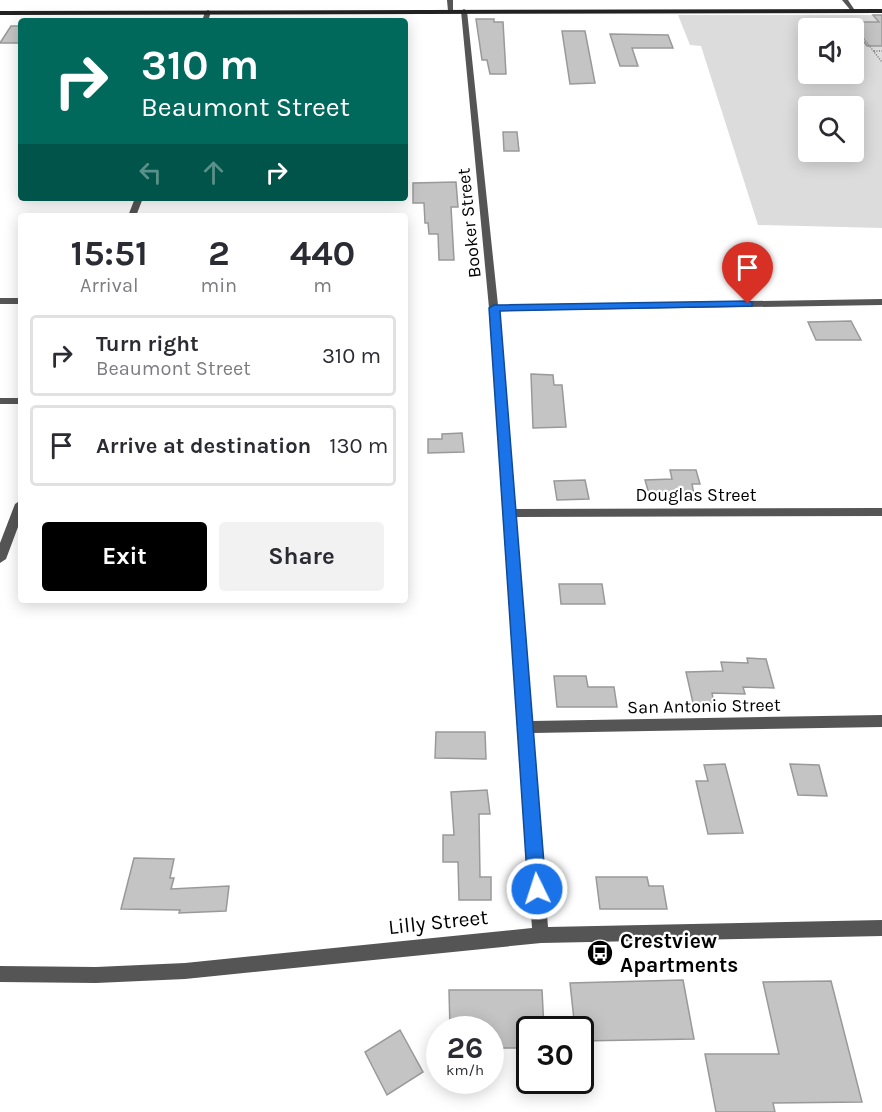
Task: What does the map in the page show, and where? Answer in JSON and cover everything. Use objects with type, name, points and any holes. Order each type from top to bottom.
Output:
[{"type":"street","points":[[450,0],[451,11]]},
{"type":"street","points":[[845,0],[854,11]]},
{"type":"street","name":"Booker Street","points":[[464,11],[494,308],[541,935]]},
{"type":"street","points":[[0,13],[882,11]]},
{"type":"street","points":[[206,18],[208,12]]},
{"type":"street","points":[[0,301],[18,301]]},
{"type":"street","points":[[494,308],[882,302]]},
{"type":"street","points":[[0,401],[18,401]]},
{"type":"street","points":[[0,559],[18,512]]},
{"type":"street","name":"Douglas Street","points":[[509,513],[882,512]]},
{"type":"street","name":"San Antonio Street","points":[[526,727],[882,721]]},
{"type":"street","name":"Lilly Street","points":[[0,974],[96,975],[185,971],[541,935],[882,927]]},
{"type":"path","points":[[845,15],[882,62]]},
{"type":"path","points":[[874,51],[882,51]]},
{"type":"shaded area","points":[[678,15],[882,15],[882,228],[758,225],[701,46],[690,45]]},
{"type":"building","points":[[873,15],[882,15],[882,46],[867,46],[864,42],[864,22],[879,22]]},
{"type":"building","points":[[476,19],[494,19],[494,22],[503,22],[506,74],[490,74],[487,60],[482,60]]},
{"type":"building","points":[[11,26],[18,26],[18,43],[0,43]]},
{"type":"building","points":[[562,31],[585,31],[595,83],[570,84]]},
{"type":"building","points":[[610,34],[668,35],[673,48],[632,48],[638,66],[620,66]]},
{"type":"building","points":[[503,132],[517,132],[519,151],[504,151]]},
{"type":"building","points":[[456,182],[458,207],[451,207],[454,260],[439,260],[438,234],[429,234],[428,223],[425,223],[424,203],[413,203],[413,183]]},
{"type":"building","points":[[851,321],[861,340],[816,340],[808,322]]},
{"type":"building","points":[[531,374],[553,375],[554,385],[562,385],[566,427],[533,428]]},
{"type":"building","points":[[462,433],[464,452],[428,453],[428,439],[442,439],[442,434]]},
{"type":"building","points":[[670,470],[696,470],[700,484],[692,484],[694,494],[649,494],[645,480],[672,479]]},
{"type":"building","points":[[585,480],[589,499],[557,500],[554,481]]},
{"type":"building","points":[[559,584],[602,584],[605,604],[561,604]]},
{"type":"building","points":[[747,658],[766,659],[774,688],[743,687],[745,694],[712,693],[714,703],[693,703],[686,672],[723,671],[721,662],[748,663]]},
{"type":"building","points":[[554,676],[586,676],[588,687],[614,687],[617,707],[557,707]]},
{"type":"building","points":[[436,732],[485,732],[486,759],[435,758]]},
{"type":"building","points":[[725,764],[743,833],[708,834],[696,781],[708,781],[704,765]]},
{"type":"building","points":[[790,764],[819,765],[827,796],[798,795]]},
{"type":"building","points":[[487,790],[490,814],[479,814],[480,877],[491,877],[491,900],[459,900],[458,862],[443,862],[443,835],[454,835],[451,792]]},
{"type":"building","points":[[134,858],[174,859],[170,878],[174,878],[171,889],[229,886],[226,911],[179,913],[180,910],[121,909]]},
{"type":"building","points":[[596,877],[647,877],[649,886],[663,886],[667,909],[600,909]]},
{"type":"building","points":[[683,980],[694,1039],[594,1041],[594,1016],[574,1016],[570,983]]},
{"type":"building","points":[[831,981],[862,1102],[773,1103],[775,1112],[716,1112],[705,1054],[779,1054],[763,982]]},
{"type":"building","points":[[449,990],[542,990],[543,1016],[516,1016],[516,1048],[504,1048],[504,1016],[450,1016]]},
{"type":"building","points":[[400,1030],[423,1072],[387,1095],[365,1052]]},
{"type":"place","name":"Crestview Apartments","points":[[600,953]]},
{"type":"route","points":[[537,889],[494,308],[748,304]]}]
